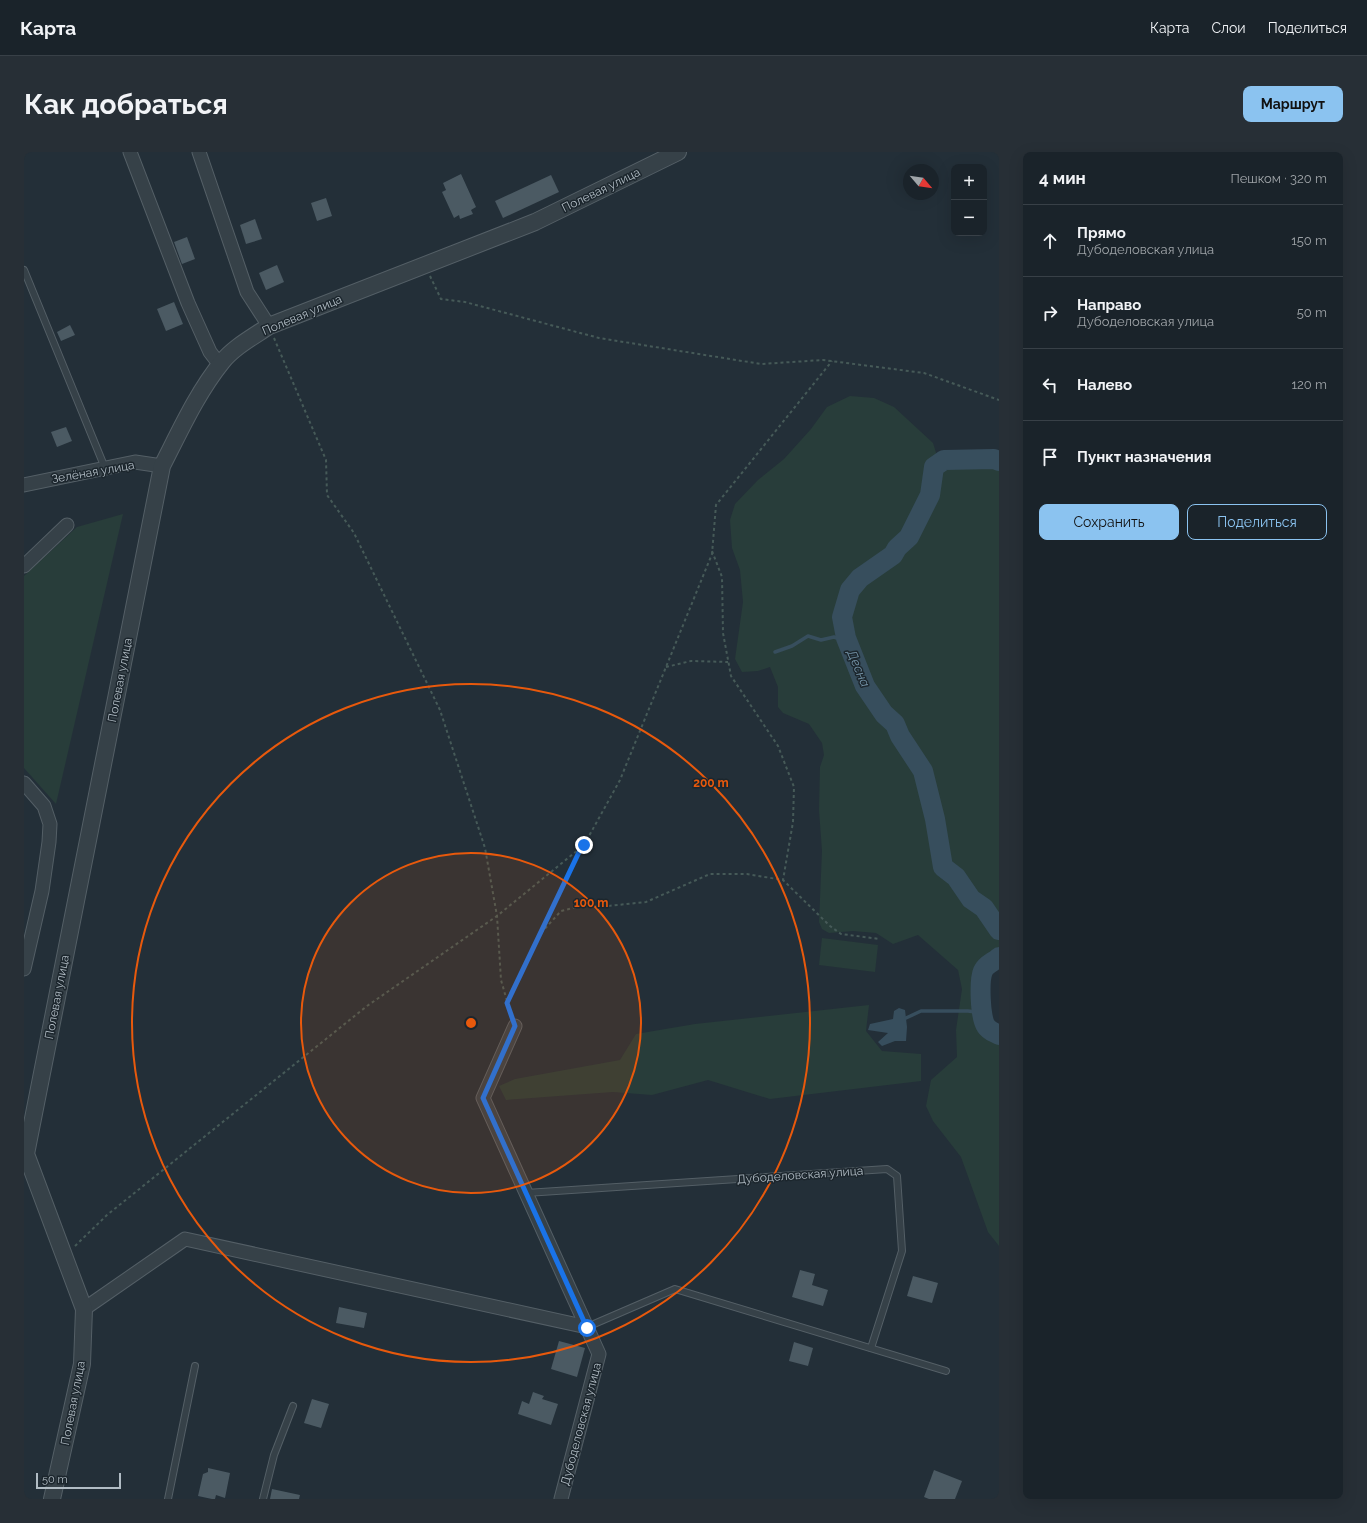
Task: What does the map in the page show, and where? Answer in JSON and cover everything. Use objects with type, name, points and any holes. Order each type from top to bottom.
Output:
[{"type":"street","points":[[130,152],[188,304],[210,352],[220,365]]},
{"type":"street","points":[[199,152],[247,292],[269,326]]},
{"type":"street","name":"Полевая улица","points":[[52,1499],[82,1364],[84,1309],[25,1154],[162,466],[196,402],[223,361],[244,343],[269,326],[535,222],[678,152]]},
{"type":"street","name":"Зелёная улица","points":[[24,484],[135,462],[162,466]]},
{"type":"street","points":[[24,566],[66,525]]},
{"type":"street","points":[[24,783],[44,806],[50,824],[42,891],[24,969]]},
{"type":"street","name":"Дубоделовская улица","points":[[515,1026],[483,1098],[599,1354],[561,1499]]},
{"type":"street","points":[[84,1309],[185,1239],[587,1328]]},
{"type":"lane","points":[[24,270],[105,468]]},
{"type":"lane","name":"Дубоделовская улица","points":[[525,1193],[887,1169],[897,1176],[902,1251],[871,1348]]},
{"type":"lane","points":[[587,1328],[675,1289],[946,1370]]},
{"type":"lane","points":[[168,1499],[195,1366]]},
{"type":"lane","points":[[263,1499],[274,1455],[292,1406]]},
{"type":"path","points":[[425,265],[441,300],[465,302],[599,338],[761,364],[823,360],[924,372],[999,400]]},
{"type":"path","points":[[269,326],[326,460],[327,495],[354,533],[440,710],[485,848],[496,916],[501,980],[515,1026]]},
{"type":"path","points":[[64,1256],[107,1215],[367,1006],[496,916],[584,845],[620,780],[712,551],[716,505],[832,361]]},
{"type":"path","points":[[712,551],[722,577],[724,633],[731,676],[778,746],[794,786],[793,822],[783,880]]},
{"type":"path","points":[[666,667],[691,661],[728,662]]},
{"type":"path","points":[[507,1003],[581,848]]},
{"type":"path","points":[[541,933],[561,911],[581,906],[646,902],[710,874],[747,874],[783,880],[830,926],[841,934],[880,939]]},
{"type":"green space","points":[[850,396],[874,398],[894,407],[933,443],[939,462],[951,459],[994,459],[999,461],[999,957],[983,971],[981,1007],[986,1026],[999,1035],[999,1246],[988,1232],[961,1157],[933,1121],[926,1106],[931,1080],[957,1057],[956,1030],[962,989],[958,970],[918,935],[893,944],[876,933],[853,931],[829,933],[822,929],[819,922],[822,851],[819,810],[820,767],[824,755],[822,743],[809,724],[783,713],[778,707],[778,687],[770,667],[758,671],[742,672],[735,659],[743,602],[740,570],[732,548],[730,520],[735,504],[758,480],[784,459],[811,429],[827,407]]},
{"type":"green space","points":[[123,514],[56,804],[24,768],[24,576],[77,527]]},
{"type":"green space","points":[[822,938],[878,945],[875,972],[819,965]]},
{"type":"green space","points":[[869,1005],[866,1031],[882,1051],[921,1054],[921,1081],[770,1099],[708,1080],[652,1095],[613,1092],[506,1100],[499,1086],[515,1079],[620,1060],[636,1034],[695,1024]]},
{"type":"water","points":[[899,1008],[905,1010],[907,1027],[906,1041],[895,1041],[882,1046],[878,1042],[888,1033],[868,1030],[870,1024],[893,1019],[894,1011]]},
{"type":"building","points":[[461,174],[476,207],[471,210],[473,214],[460,219],[459,215],[454,218],[442,192],[446,190],[443,183]]},
{"type":"building","points":[[551,175],[559,192],[503,218],[495,201]]},
{"type":"building","points":[[326,198],[332,216],[317,221],[311,203]]},
{"type":"building","points":[[255,219],[262,239],[246,244],[240,225]]},
{"type":"building","points":[[187,237],[195,259],[182,264],[174,242]]},
{"type":"building","points":[[277,265],[284,282],[266,290],[259,273]]},
{"type":"building","points":[[174,302],[183,324],[166,331],[157,309]]},
{"type":"building","points":[[70,325],[75,335],[61,341],[57,332]]},
{"type":"building","points":[[66,427],[72,441],[57,447],[51,432]]},
{"type":"building","points":[[800,1270],[815,1274],[812,1285],[828,1290],[823,1306],[792,1297]]},
{"type":"building","points":[[913,1276],[938,1283],[932,1303],[907,1296]]},
{"type":"building","points":[[339,1307],[367,1313],[364,1328],[336,1323]]},
{"type":"building","points":[[559,1341],[585,1348],[577,1377],[551,1369]]},
{"type":"building","points":[[794,1342],[813,1348],[808,1366],[789,1361]]},
{"type":"building","points":[[533,1392],[544,1396],[542,1399],[558,1404],[551,1425],[518,1414],[522,1401],[529,1404]]},
{"type":"building","points":[[312,1399],[329,1404],[321,1428],[304,1423]]},
{"type":"building","points":[[208,1468],[230,1473],[225,1498],[216,1495],[215,1499],[198,1496],[203,1474],[208,1472]]},
{"type":"building","points":[[934,1470],[962,1481],[955,1499],[929,1499],[924,1497]]},
{"type":"building","points":[[272,1489],[300,1495],[299,1499],[270,1499]]},
{"type":"waterway","name":"Десна","points":[[999,461],[994,459],[944,460],[934,467],[930,495],[909,537],[897,548],[893,555],[860,578],[850,590],[842,617],[846,638],[865,686],[884,714],[895,724],[900,736],[923,771],[935,819],[943,867],[956,877],[971,899],[984,908],[999,930]]},
{"type":"waterway","points":[[775,652],[792,646],[808,636],[821,640],[834,637],[848,642]]},
{"type":"waterway","name":"Десна","points":[[999,957],[984,969],[981,990],[981,1007],[984,1022],[989,1029],[999,1035]]},
{"type":"waterway","points":[[906,1018],[921,1011],[968,1011],[983,1013]]},
{"type":"route","points":[[584,845],[581,848],[507,1003],[515,1026],[483,1098],[587,1328]]}]
